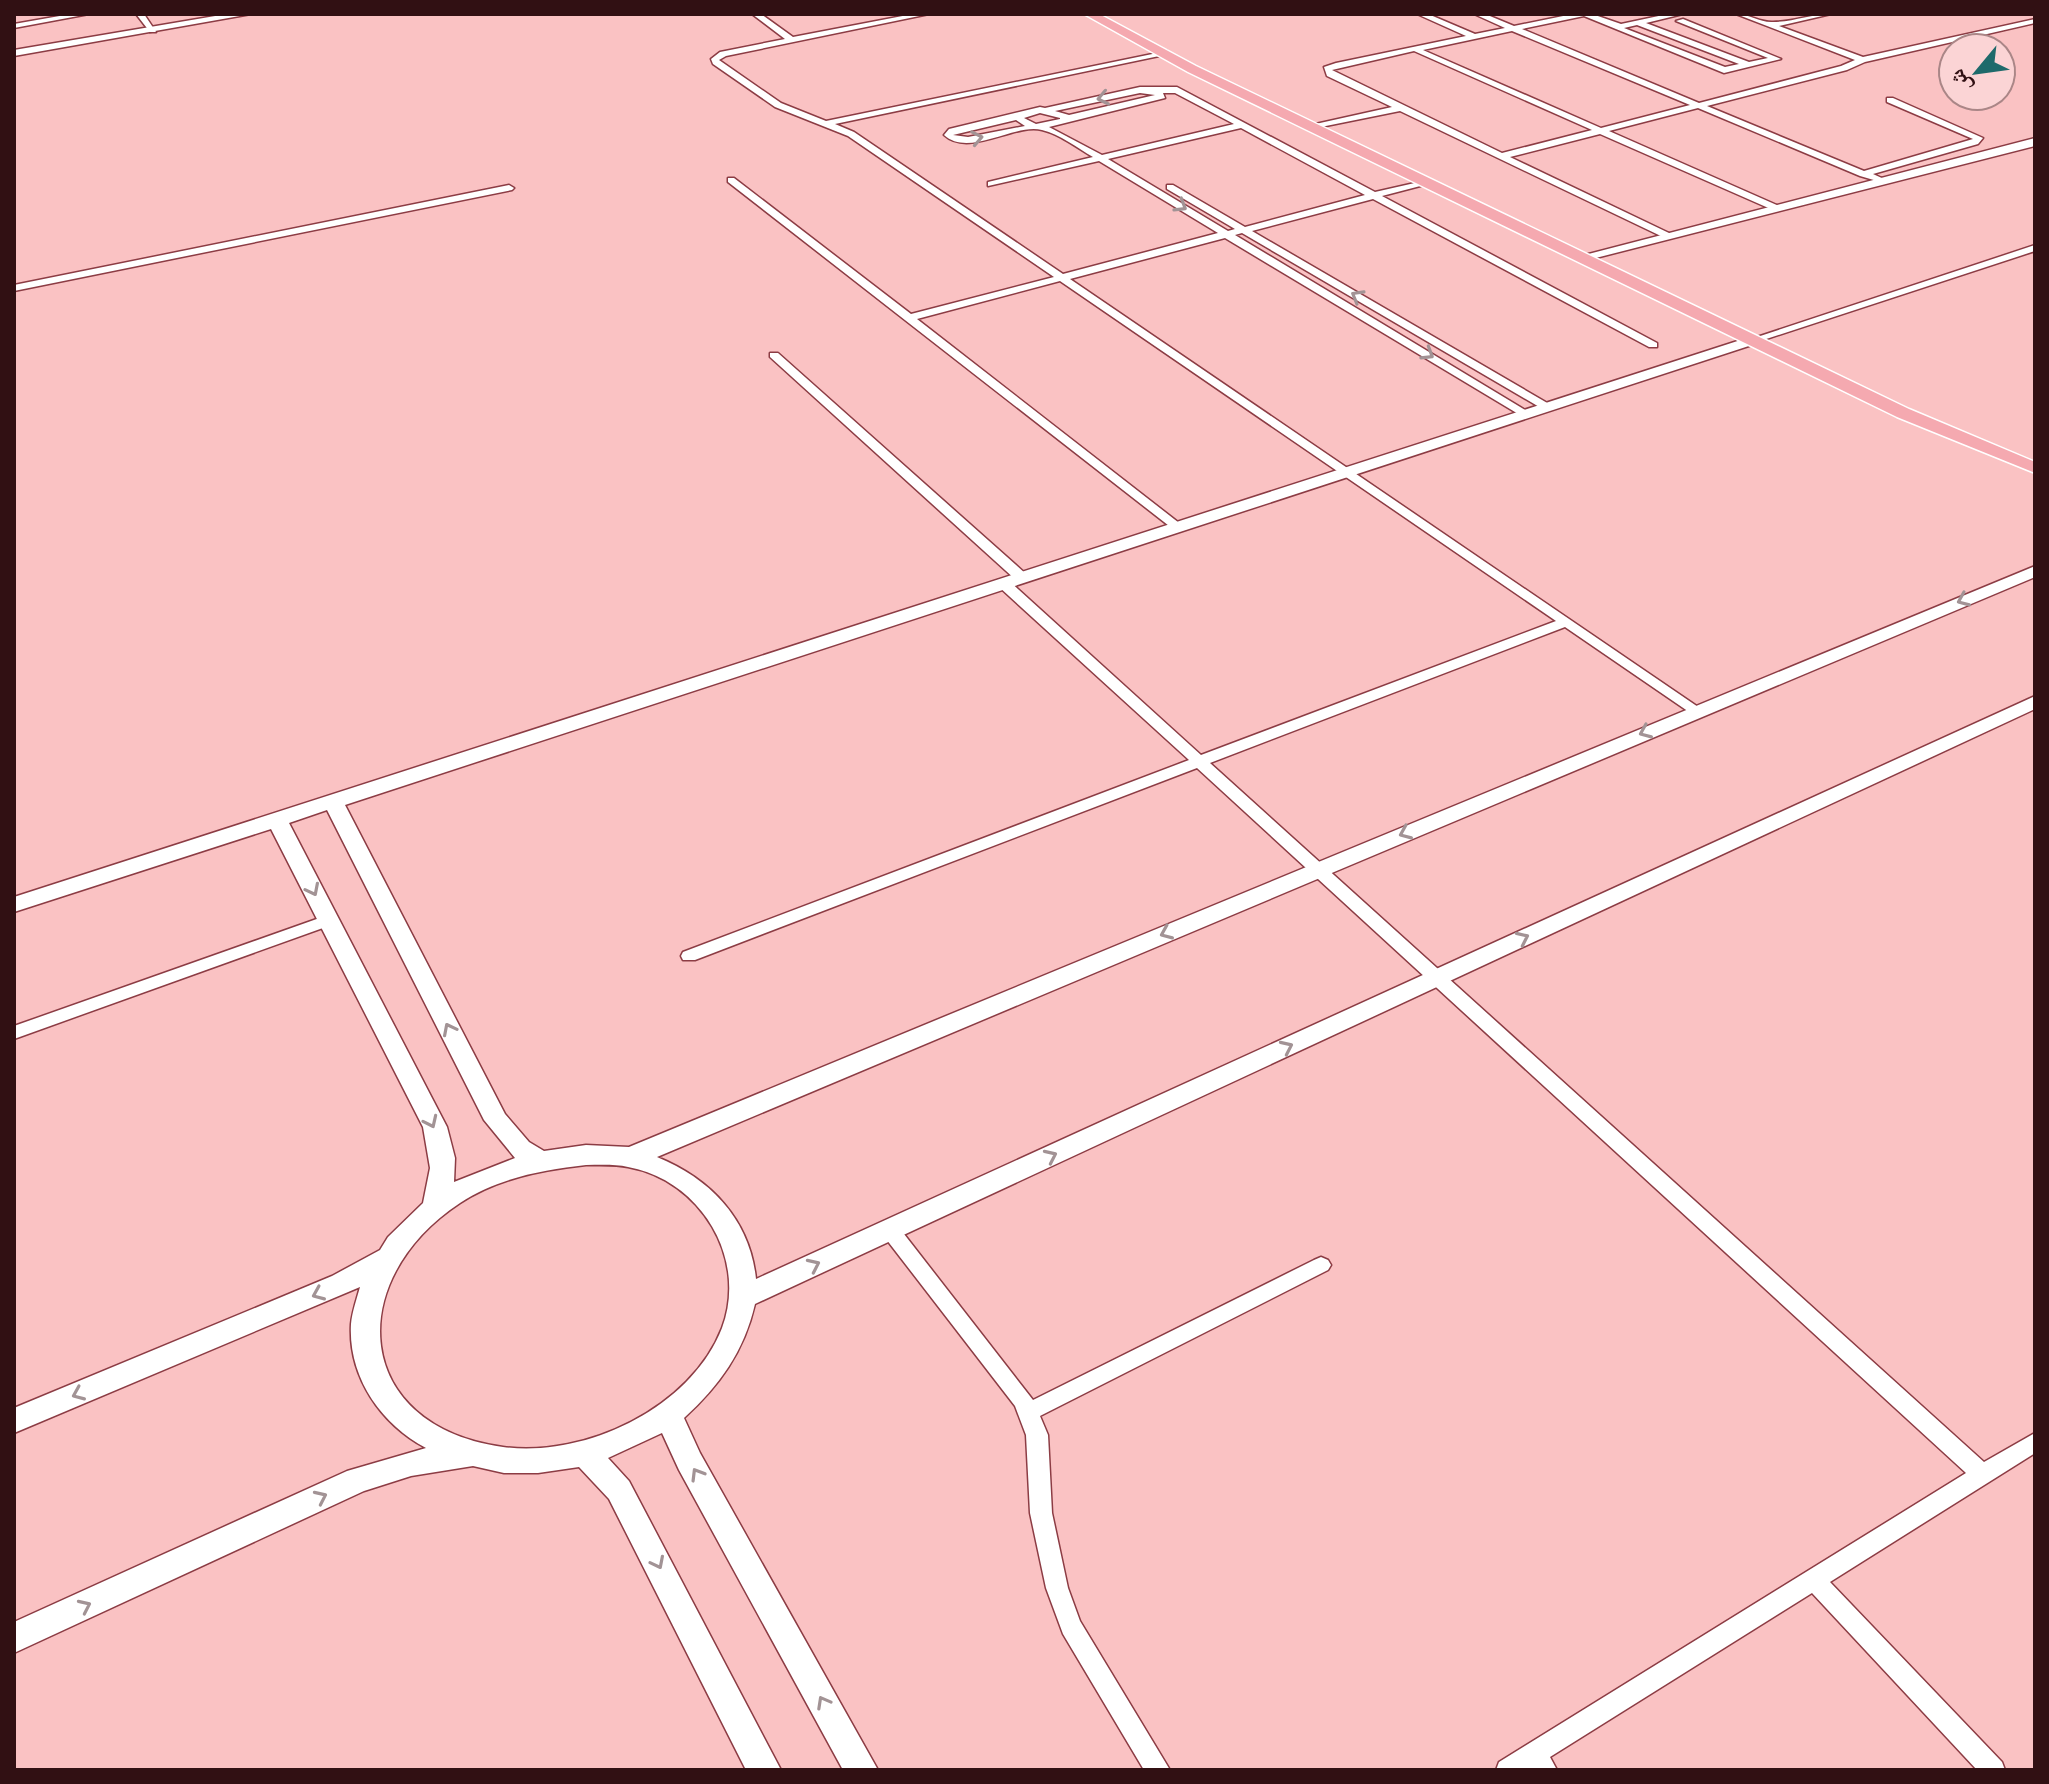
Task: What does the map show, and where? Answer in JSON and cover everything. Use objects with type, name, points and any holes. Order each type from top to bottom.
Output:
[{"type":"main road","points":[[150,28],[213,14]]},
{"type":"main road","points":[[14,50],[246,14]]},
{"type":"main road","points":[[1090,14],[1580,258],[1917,419],[2033,467]]},
{"type":"main road","points":[[1580,258],[2035,142]]},
{"type":"main road","points":[[14,905],[1753,340]]},
{"type":"main road","points":[[631,1157],[2035,571]]},
{"type":"main road","points":[[744,1297],[2035,702]]},
{"type":"main road","points":[[334,803],[496,1120],[520,1149],[538,1160]]},
{"type":"main road","points":[[278,821],[435,1127],[442,1150],[444,1177],[434,1208]]},
{"type":"main road","points":[[586,1155],[631,1157],[672,1173],[705,1195],[729,1224],[742,1258],[744,1297],[736,1328],[720,1359],[697,1388],[667,1413],[628,1437],[584,1452],[545,1460],[507,1460],[470,1455],[426,1437],[392,1410],[371,1375],[363,1337],[370,1296],[387,1258],[408,1231],[434,1208],[490,1176],[538,1160],[586,1155]]},
{"type":"main road","points":[[14,1421],[342,1284],[387,1258]]},
{"type":"main road","points":[[667,1413],[689,1461],[861,1770]]},
{"type":"main road","points":[[584,1452],[626,1501],[764,1770]]},
{"type":"main road","points":[[14,1638],[357,1480],[411,1463],[470,1455]]},
{"type":"street","points":[[14,17],[29,14]]},
{"type":"street","points":[[14,26],[85,14]]},
{"type":"street","points":[[140,14],[150,28]]},
{"type":"street","points":[[759,14],[792,40]]},
{"type":"street","points":[[924,14],[723,54],[715,60],[778,105],[829,123],[860,140],[1697,711]]},
{"type":"street","points":[[1421,14],[1475,37]]},
{"type":"street","points":[[1478,14],[1881,181]]},
{"type":"street","points":[[1612,26],[1680,18],[1777,59],[1729,70],[1719,69],[1612,26],[1584,14],[1327,69],[1330,74],[1665,235]]},
{"type":"street","points":[[1740,14],[1862,60]]},
{"type":"street","points":[[1771,25],[1827,14]]},
{"type":"street","points":[[2014,14],[2035,21]]},
{"type":"street","points":[[1502,156],[1844,68],[1862,60],[2035,21]]},
{"type":"street","points":[[1639,23],[1749,66]]},
{"type":"street","points":[[1414,49],[1776,208]]},
{"type":"street","points":[[829,123],[1164,53]]},
{"type":"street","points":[[1153,90],[1162,96],[968,140],[955,140],[948,135],[952,131],[1019,117],[1033,110],[1048,110],[1140,90],[1153,90],[1177,90],[1653,345]]},
{"type":"street","points":[[1863,174],[1975,142],[1979,138],[1890,100]]},
{"type":"street","points":[[1314,127],[1401,108]]},
{"type":"street","points":[[1048,110],[1061,113],[1065,120],[1115,155],[1545,406]]},
{"type":"street","points":[[1019,117],[1022,122],[1060,134],[1524,413]]},
{"type":"street","points":[[991,184],[1243,125]]},
{"type":"street","points":[[731,180],[1177,526]]},
{"type":"street","points":[[909,318],[1230,236],[1425,182]]},
{"type":"street","points":[[14,288],[509,188]]},
{"type":"street","points":[[1753,340],[2035,248]]},
{"type":"street","points":[[1394,333],[1413,328]]},
{"type":"street","points":[[774,355],[1199,761],[1983,1475]]},
{"type":"street","points":[[689,956],[1565,622]]},
{"type":"street","points":[[14,1033],[328,920]]},
{"type":"street","points":[[890,1230],[1014,1388],[1028,1412],[1037,1435],[1041,1513],[1057,1588],[1071,1626],[1158,1770]]},
{"type":"street","points":[[1028,1412],[1321,1265]]},
{"type":"street","points":[[1508,1770],[1539,1762],[1815,1581],[2035,1442]]},
{"type":"street","points":[[1815,1581],[1993,1770]]}]
